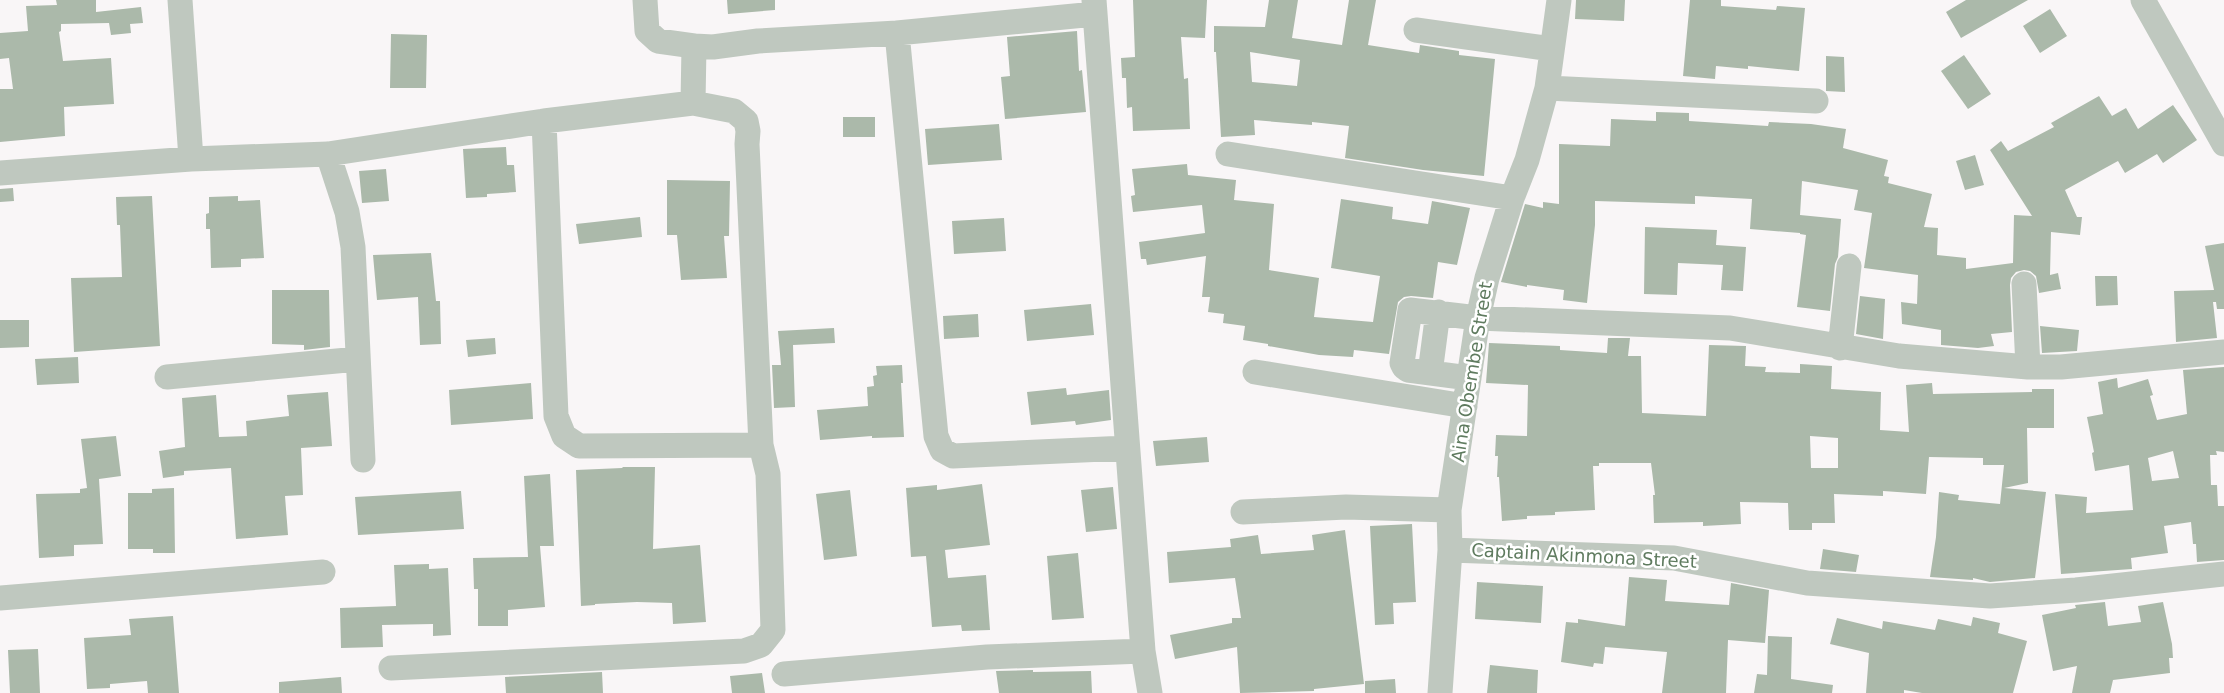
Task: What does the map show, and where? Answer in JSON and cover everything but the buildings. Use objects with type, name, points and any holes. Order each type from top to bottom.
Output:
[{"type":"street","points":[[180,0],[191,159]]},
{"type":"street","points":[[645,0],[647,31],[658,41],[713,47],[758,41],[897,33],[1095,7],[1143,651],[1150,693]]},
{"type":"street","points":[[2143,0],[2224,144]]},
{"type":"street","name":"Aina Obembe Street","points":[[1440,693],[1450,550],[1449,510],[1478,318],[1487,278],[1512,198],[1527,160],[1547,88],[1555,1]]},
{"type":"street","points":[[1416,30],[1552,49]]},
{"type":"street","points":[[897,33],[936,436],[942,450],[953,456],[1127,448]]},
{"type":"street","points":[[693,104],[694,46]]},
{"type":"street","points":[[1547,88],[1816,101]]},
{"type":"street","points":[[0,173],[191,159],[328,154],[544,122],[693,104],[734,111],[746,121],[748,131],[747,144],[761,446],[768,474],[773,630],[761,645],[744,651],[391,668]]},
{"type":"street","points":[[544,122],[556,416],[564,436],[579,446],[724,444],[761,446]]},
{"type":"street","points":[[328,154],[348,212],[352,247],[363,460]]},
{"type":"street","points":[[1228,154],[1512,198]]},
{"type":"street","points":[[1840,348],[1849,266]]},
{"type":"street","points":[[2024,284],[2028,367]]},
{"type":"street","points":[[1469,378],[1430,373],[1438,312],[1478,318],[1730,328],[1840,348],[1899,356],[2028,367],[2061,367],[2224,352]]},
{"type":"street","points":[[167,377],[358,359]]},
{"type":"street","points":[[1255,372],[1465,406]]},
{"type":"street","points":[[1243,512],[1346,507],[1449,510]]},
{"type":"street","name":"Captain Akinmona Street","points":[[1450,550],[1674,558],[1807,583],[1990,596],[2076,590],[2224,574]]},
{"type":"street","points":[[0,598],[323,572]]},
{"type":"street","points":[[784,674],[987,657],[1143,651]]}]
